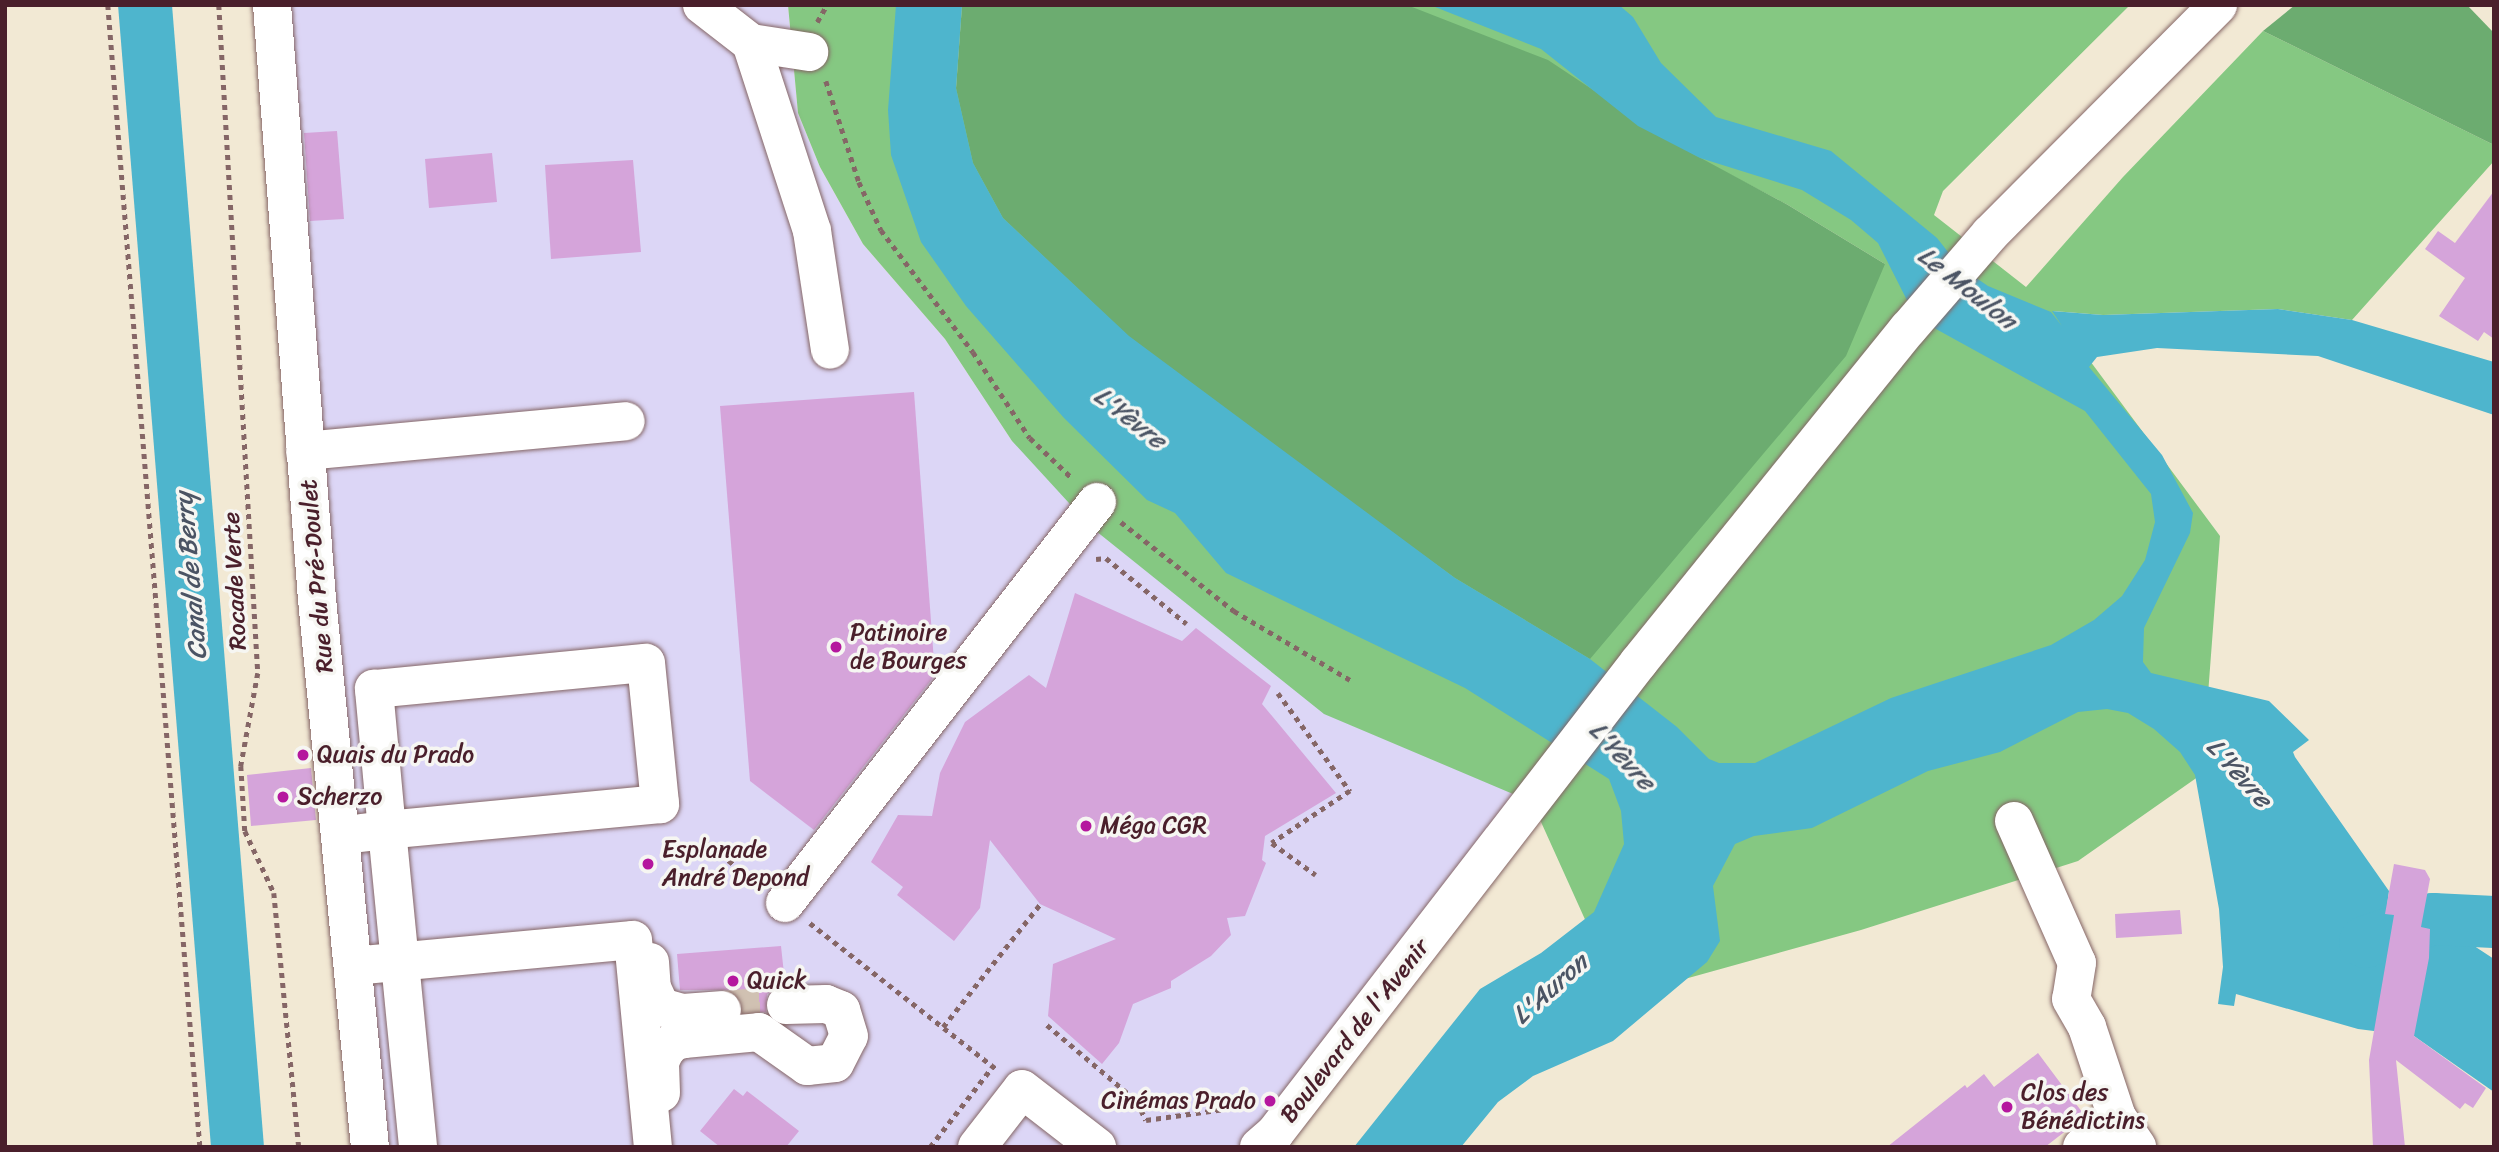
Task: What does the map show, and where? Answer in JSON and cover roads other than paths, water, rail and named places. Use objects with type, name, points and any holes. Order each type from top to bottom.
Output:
[{"type":"main road","name":"Rue du Pré-Doulet","points":[[272,5],[305,451],[370,1147]]},
{"type":"main road","points":[[702,5],[751,43],[809,52]]},
{"type":"main road","name":"Boulevard de l'Avenir","points":[[1274,1134],[1639,662],[1908,329],[1990,234],[2218,5]]},
{"type":"main road","points":[[751,43],[812,231],[830,350]]},
{"type":"main road","points":[[305,451],[626,421]]},
{"type":"main road","points":[[785,903],[1097,502]]},
{"type":"main road","points":[[328,693],[646,663],[660,804],[341,834]]},
{"type":"main road","points":[[374,689],[418,1147]]},
{"type":"main road","points":[[2014,821],[2077,963],[2071,999],[2087,1027],[2127,1132],[2082,1147]]},
{"type":"main road","points":[[573,945],[595,923],[609,915],[625,915],[645,930],[652,988],[661,1007],[682,1013],[722,1010]]},
{"type":"main road","points":[[353,966],[633,940],[653,1147]]},
{"type":"main road","points":[[653,1147],[663,1113],[660,1062],[673,1042],[759,1032],[807,1066],[835,1063],[849,1036],[841,1010],[826,1004],[786,1005]]},
{"type":"main road","points":[[977,1147],[1007,1077],[1097,1147]]},
{"type":"water","name":"Canal de Berry","points":[[118,5],[172,5],[264,1147],[211,1147]]},
{"type":"water","points":[[896,5],[962,5],[956,88],[973,163],[1003,218],[1129,336],[1455,578],[1590,659],[1677,727],[1709,759],[1719,763],[1755,763],[1891,698],[2051,645],[2094,620],[2122,596],[2145,560],[2155,522],[2151,494],[2085,411],[1916,318],[1878,243],[1851,220],[1802,190],[1700,158],[1638,126],[1541,49],[1430,5],[1619,5],[1633,17],[1661,63],[1716,117],[1831,151],[1937,238],[1960,267],[1988,286],[2051,312],[2062,326],[2052,311],[2103,315],[2278,309],[2352,320],[2494,362],[2494,415],[2318,356],[2157,348],[2097,357],[2089,367],[2162,455],[2193,513],[2190,533],[2144,628],[2143,662],[2151,673],[2269,701],[2309,740],[2293,752],[2295,757],[2389,891],[2386,914],[2433,919],[2494,959],[2494,1092],[2414,1036],[2358,1029],[2236,994],[2234,1006],[2218,1004],[2223,967],[2219,909],[2195,775],[2180,752],[2154,729],[2128,713],[2107,709],[2078,712],[2000,752],[1928,771],[1812,828],[1754,836],[1735,844],[1713,886],[1720,941],[1707,962],[1613,1041],[1533,1076],[1498,1102],[1461,1147],[1354,1147],[1480,989],[1541,953],[1594,912],[1624,844],[1621,811],[1609,779],[1465,688],[1226,573],[1175,513],[1147,500],[1064,418],[966,306],[921,242],[891,155],[888,110]]},
{"type":"waterway","points":[[2365,942],[2433,919],[2494,922]]},
{"type":"tunnel","points":[[722,1010],[786,1005]]},
{"type":"place","name":"Patinoire de Bourges","points":[[836,647]]},
{"type":"place","name":"Quais du Prado","points":[[303,755]]},
{"type":"place","name":"Scherzo","points":[[283,797]]},
{"type":"place","name":"Méga CGR","points":[[1086,826]]},
{"type":"place","name":"Esplanade André Depond","points":[[648,864]]},
{"type":"place","name":"Quick","points":[[733,981]]},
{"type":"place","name":"Cinémas Prado","points":[[1270,1101]]},
{"type":"place","name":"Clos des Bénédictins","points":[[2007,1107]]},
{"type":"water label","name":"Le Moulon","points":[[1967,288]]},
{"type":"water label","name":"L'Yèvre","points":[[1130,418]]},
{"type":"water label","name":"L'Yèvre","points":[[1622,756]]},
{"type":"water label","name":"L'Yèvre","points":[[2239,773]]},
{"type":"water label","name":"L'Auron","points":[[1550,989]]}]
